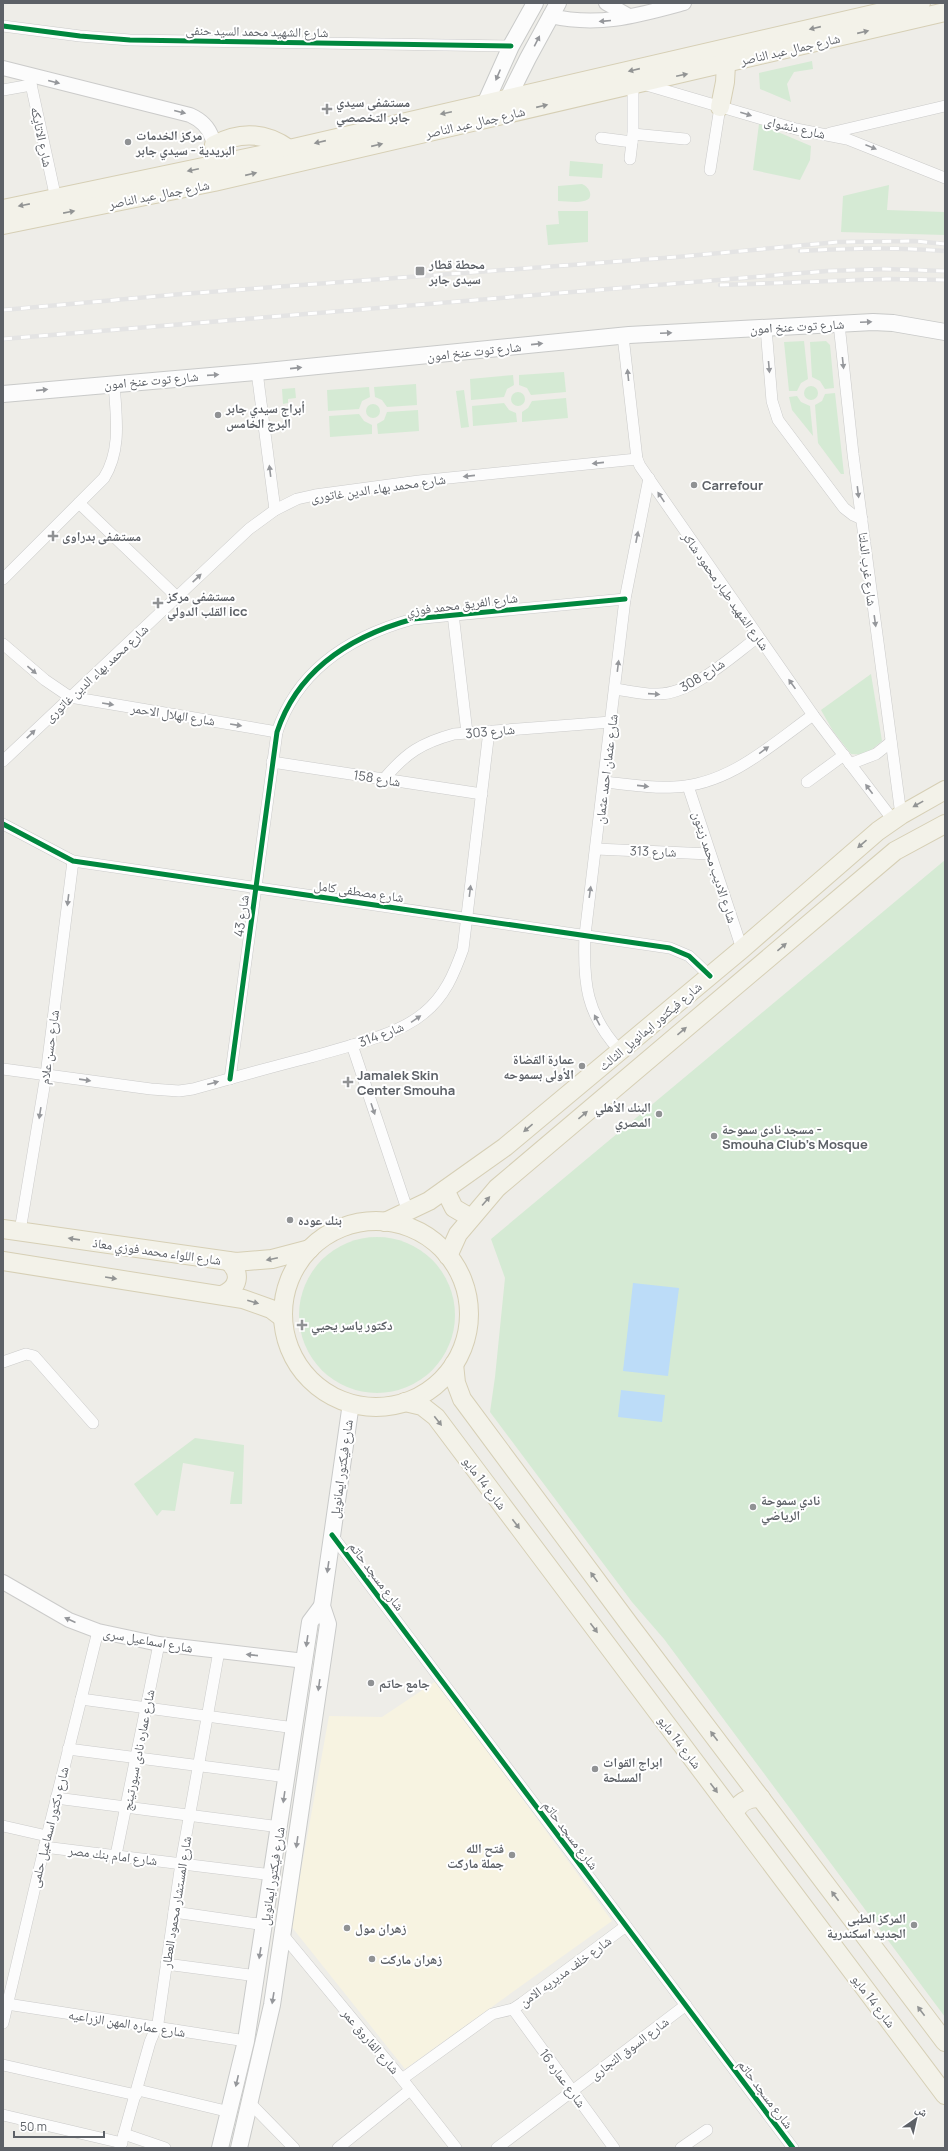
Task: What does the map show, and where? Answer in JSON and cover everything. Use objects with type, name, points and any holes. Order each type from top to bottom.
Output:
[{"type":"main road","name":"شارع جمال عبد الناصر","points":[[3,209],[214,174],[477,122],[505,108],[921,3]]},
{"type":"main road","points":[[477,122],[511,46],[533,4]]},
{"type":"main road","points":[[505,108],[554,10]]},
{"type":"main road","name":"شارع جمال عبد الناصر","points":[[3,225],[214,174],[289,149],[485,105],[505,108],[637,84],[726,65],[945,12]]},
{"type":"main road","points":[[720,106],[726,65]]},
{"type":"main road","points":[[214,145],[235,136],[247,134],[270,138],[289,149]]},
{"type":"main road","name":"شارع توت عنخ امون","points":[[3,394],[114,383],[257,372],[623,336],[883,322],[945,332]]},
{"type":"main road","name":"شارع فيكتور ايمانويل الثالث","points":[[385,1222],[429,1201],[505,1147],[710,976],[897,817],[945,790]]},
{"type":"main road","name":"شارع فيكتور ايمانويل الثالث","points":[[448,1256],[458,1234],[497,1188],[895,851],[945,824]]},
{"type":"main road","points":[[445,1190],[454,1208],[471,1218]]},
{"type":"main road","points":[[368,1221],[385,1222],[413,1229],[427,1237],[448,1256],[461,1277],[468,1301],[468,1326],[463,1346],[454,1364],[437,1384],[422,1395],[406,1402],[381,1406],[351,1403],[325,1391],[304,1372],[293,1356],[288,1344],[283,1318],[284,1303],[292,1275],[310,1249],[334,1231],[351,1224],[368,1221]]},
{"type":"main road","name":"شارع اللواء محمد فوزي معاذ","points":[[12,1230],[228,1261],[256,1262],[310,1249]]},
{"type":"main road","points":[[3,1261],[222,1295],[264,1305],[283,1318]]},
{"type":"main road","points":[[222,1295],[230,1292],[237,1280],[237,1272],[228,1261]]},
{"type":"main road","points":[[454,1364],[456,1383],[462,1399],[945,2042]]},
{"type":"main road","name":"شارع 14 مايو","points":[[406,1402],[422,1406],[436,1417],[945,2095]]},
{"type":"main road","name":"شارع فيكتور ايمانويل","points":[[239,2148],[272,2005],[283,1935],[328,1624],[322,1606],[351,1403]]},
{"type":"main road","name":"شارع فيكتور ايمانويل","points":[[220,2148],[230,2112],[246,2041],[273,1875],[310,1622],[322,1606]]},
{"type":"main road","points":[[734,1814],[741,1803],[754,1798],[761,1798]]},
{"type":"street","points":[[606,3],[629,16]]},
{"type":"street","points":[[554,10],[589,22],[609,21],[661,6],[684,3]]},
{"type":"street","name":"شارع الشهيد محمد السيد حنفى","points":[[3,26],[73,36],[130,40],[511,46]]},
{"type":"street","points":[[3,68],[30,80],[190,115],[199,119],[207,126],[212,135],[214,145],[214,174]]},
{"type":"street","points":[[3,90],[30,80]]},
{"type":"street","name":"شارع الاتايكه","points":[[30,80],[56,199]]},
{"type":"street","points":[[630,159],[637,84]]},
{"type":"street","name":"شارع دنشواى","points":[[637,84],[720,106],[796,129],[825,134],[868,146],[945,178]]},
{"type":"street","points":[[710,170],[720,106]]},
{"type":"street","points":[[825,134],[945,106]]},
{"type":"street","points":[[601,138],[685,139]]},
{"type":"street","name":"شارع غرب الدلتا","points":[[839,324],[862,519],[891,742],[897,817]]},
{"type":"street","points":[[766,328],[772,401],[778,420],[844,508],[853,516],[862,519]]},
{"type":"street","name":"شارع الشهيد طيار محمود شاكر","points":[[623,336],[637,459],[813,715],[847,760],[897,817]]},
{"type":"street","points":[[257,372],[275,510]]},
{"type":"street","points":[[3,578],[104,478],[111,467],[116,454],[117,440],[114,383]]},
{"type":"street","name":"شارع محمد بهاء الدين غاتورى","points":[[3,761],[248,529],[275,510],[297,500],[330,493],[419,481],[637,459]]},
{"type":"street","name":"شارع عثمان احمد عثمان","points":[[620,1051],[601,1027],[588,997],[585,981],[585,935],[625,599],[649,478]]},
{"type":"street","points":[[79,503],[177,596]]},
{"type":"street","name":"شارع الفريق محمد فوزي","points":[[277,732],[283,712],[293,694],[306,679],[342,649],[364,636],[388,626],[413,619],[452,614],[625,599]]},
{"type":"street","points":[[452,614],[467,733]]},
{"type":"street","name":"شارع 308","points":[[615,688],[658,694],[673,692],[687,687],[700,679],[758,637]]},
{"type":"street","points":[[3,644],[45,680],[70,697]]},
{"type":"street","name":"شارع الهلال الاحمر","points":[[70,697],[277,732]]},
{"type":"street","points":[[604,782],[658,788],[688,786],[709,781],[742,766],[813,715]]},
{"type":"street","name":"شارع 303","points":[[384,779],[400,760],[415,748],[433,740],[467,733],[611,722]]},
{"type":"street","name":"شارع 314","points":[[3,1069],[165,1091],[193,1089],[352,1045],[411,1022],[435,1003],[452,978],[463,949],[489,731]]},
{"type":"street","name":"شارع 43","points":[[230,1079],[277,732]]},
{"type":"street","points":[[807,782],[847,760],[876,754],[891,742]]},
{"type":"street","name":"شارع 158","points":[[272,762],[482,794]]},
{"type":"street","name":"شارع الاديب محمد زيتون","points":[[688,786],[742,949]]},
{"type":"street","name":"شارع مصطفى كامل","points":[[3,824],[73,861],[677,949],[689,956],[710,976]]},
{"type":"street","name":"شارع 313","points":[[596,849],[710,854]]},
{"type":"street","name":"شارع حسن علام","points":[[12,1230],[46,1075],[73,861]]},
{"type":"street","points":[[352,1045],[408,1212]]},
{"type":"street","points":[[3,1362],[26,1354],[34,1356],[93,1423]]},
{"type":"street","name":"شارع مسجد حاتم","points":[[332,1535],[793,2148]]},
{"type":"street","name":"شارع اسماعيل سرى","points":[[3,1582],[70,1620],[98,1631],[159,1644],[305,1661]]},
{"type":"street","name":"شارع دكتور اسماعيل حلمى","points":[[3,2023],[44,1847],[98,1631]]},
{"type":"street","name":"شارع عماره نادى سبورتينج","points":[[116,1855],[159,1644]]},
{"type":"street","name":"شارع المستشار محمود العطار","points":[[122,2142],[137,2093],[150,2042],[156,2028],[181,1863],[219,1652]]},
{"type":"street","points":[[81,1699],[295,1728]]},
{"type":"street","points":[[68,1749],[287,1777]]},
{"type":"street","points":[[56,1798],[280,1827]]},
{"type":"street","points":[[4,1824],[47,1836]]},
{"type":"street","name":"شارع امام بنك مصر","points":[[44,1847],[273,1875]]},
{"type":"street","points":[[174,1912],[265,1925]]},
{"type":"street","name":"شارع خلف مديريه الامن","points":[[402,2079],[492,2014],[513,2008],[626,1926]]},
{"type":"street","name":"شارع الفاروق عمر","points":[[283,1935],[402,2079],[456,2148]]},
{"type":"street","points":[[166,1964],[257,1976]]},
{"type":"street","name":"شارع عماره المهن الزراعيه","points":[[8,2004],[246,2041]]},
{"type":"street","name":"شارع السوق التجارى","points":[[497,2148],[686,2005]]},
{"type":"street","name":"شارع عماره 16","points":[[513,2008],[614,2148]]},
{"type":"street","points":[[3,2064],[230,2112]]},
{"type":"street","points":[[338,2148],[410,2090]]},
{"type":"street","points":[[250,2103],[294,2148]]},
{"type":"street","points":[[3,2114],[122,2142],[165,2148]]},
{"type":"street","points":[[681,2148],[707,2130]]},
{"type":"shaded area","points":[[436,1681],[612,1921],[405,2069],[291,1926],[329,1716],[382,1717]]},
{"type":"green space","points":[[812,61],[813,69],[794,72],[787,84],[791,102],[760,89],[759,73]]},
{"type":"green space","points":[[759,124],[811,146],[810,160],[800,180],[753,170]]},
{"type":"green space","points":[[570,161],[603,164],[602,178],[569,176]]},
{"type":"green space","points":[[582,184],[589,190],[590,193],[587,200],[578,202],[558,201],[558,186]]},
{"type":"green space","points":[[889,185],[887,210],[945,211],[945,235],[841,232],[843,196]]},
{"type":"green space","points":[[558,211],[588,211],[588,242],[548,245],[546,225],[559,224]]},
{"type":"green space","points":[[804,341],[808,379],[801,383],[797,391],[789,391],[784,342]]},
{"type":"green space","points":[[826,341],[830,345],[834,388],[825,389],[820,381],[812,377],[810,342]]},
{"type":"green space","points":[[564,372],[566,392],[531,395],[527,388],[519,385],[519,375]]},
{"type":"green space","points":[[513,375],[514,385],[507,389],[504,397],[471,400],[470,379]]},
{"type":"green space","points":[[416,384],[417,405],[387,407],[382,400],[375,397],[374,387]]},
{"type":"green space","points":[[811,386],[816,388],[818,393],[816,398],[811,400],[806,398],[804,393],[806,388]]},
{"type":"green space","points":[[369,387],[370,397],[362,401],[359,409],[328,411],[327,390]]},
{"type":"green space","points":[[295,388],[296,398],[288,399],[288,403],[283,404],[282,389]]},
{"type":"green space","points":[[464,390],[469,427],[461,428],[456,391]]},
{"type":"green space","points":[[518,392],[523,394],[525,399],[523,404],[518,406],[513,404],[511,399],[513,394]]},
{"type":"green space","points":[[835,393],[844,474],[841,474],[818,443],[815,405],[822,401],[825,394]]},
{"type":"green space","points":[[797,396],[801,402],[810,406],[813,436],[792,410],[789,397]]},
{"type":"green space","points":[[566,398],[568,418],[522,422],[522,412],[528,408],[532,401]]},
{"type":"green space","points":[[504,403],[509,410],[516,413],[517,422],[473,426],[472,406]]},
{"type":"green space","points":[[373,404],[378,406],[380,411],[378,416],[373,418],[368,416],[366,411],[368,406]]},
{"type":"green space","points":[[418,410],[419,431],[378,434],[377,424],[384,420],[387,412]]},
{"type":"green space","points":[[359,414],[364,421],[372,425],[372,434],[330,437],[329,416]]},
{"type":"green space","points":[[871,674],[882,741],[865,755],[851,754],[833,731],[821,710]]},
{"type":"green space","name":"نادي سموحة الرياضي","points":[[945,860],[945,2017],[664,1639],[632,1602],[490,1412],[505,1278],[491,1239]]},
{"type":"green space","points":[[377,1237],[407,1243],[420,1250],[432,1260],[442,1272],[449,1285],[455,1315],[449,1345],[442,1358],[432,1370],[420,1380],[407,1387],[377,1393],[347,1387],[334,1380],[322,1370],[312,1358],[305,1345],[299,1315],[305,1285],[312,1272],[322,1260],[334,1250],[347,1243]]},
{"type":"green space","points":[[195,1438],[244,1445],[242,1504],[230,1504],[234,1472],[183,1463],[175,1511],[162,1510],[157,1516],[134,1484]]},
{"type":"water","points":[[633,1283],[679,1288],[668,1376],[623,1371]]},
{"type":"water","points":[[621,1390],[665,1395],[662,1422],[618,1417]]},
{"type":"railway","points":[[3,310],[182,294],[677,257],[838,242],[915,241],[945,244]]},
{"type":"railway","points":[[800,251],[873,248],[945,251]]},
{"type":"railway","points":[[3,339],[827,271],[884,269],[945,271]]},
{"type":"railway","points":[[720,285],[886,279],[945,280]]},
{"type":"cycle path","points":[[3,26],[80,36],[130,40],[511,46]]},
{"type":"cycle path","points":[[230,1079],[277,732],[286,710],[298,690],[313,673],[330,658],[348,646],[390,626],[413,619],[625,599]]},
{"type":"cycle path","points":[[3,824],[73,861],[670,948],[689,956],[710,976]]},
{"type":"cycle path","points":[[332,1535],[793,2148]]},
{"type":"place","name":"مستشفى سيدي جابر التخصصي","points":[[327,109]]},
{"type":"place","name":"مركز الخدمات البريدية - سيدي جابر","points":[[128,142]]},
{"type":"place","name":"محطة قطار سيدى جابر","points":[[420,271]]},
{"type":"place","name":"أبراج سيدي جابر البرج الخامس","points":[[218,415]]},
{"type":"place","name":"Carrefour","points":[[694,485]]},
{"type":"place","name":"مستشفى بدراوى","points":[[53,536]]},
{"type":"place","name":"مستشفى مركز القلب الدولي icc","points":[[158,603]]},
{"type":"place","name":"عمارة القضاة الأولى بسموحه","points":[[582,1066]]},
{"type":"place","name":"Jamalek Skin Center Smouha","points":[[348,1082]]},
{"type":"place","name":"البنك الأهلي المصري","points":[[659,1114]]},
{"type":"place","name":"مسجد نادى سموحة - Smouha Club's Mosque","points":[[714,1136]]},
{"type":"place","name":"بنك عوده","points":[[290,1220]]},
{"type":"place","name":"دكتور ياسر يحيي","points":[[302,1325]]},
{"type":"place","name":"نادي سموحة الرياضي","points":[[753,1507]]},
{"type":"place","name":"جامع حاتم","points":[[371,1683]]},
{"type":"place","name":"ابراج القوات المسلحة","points":[[595,1769]]},
{"type":"place","name":"فتح الله جملة ماركت","points":[[512,1855]]},
{"type":"place","name":"المركز الطبى الجديد اسكندرية","points":[[914,1925]]},
{"type":"place","name":"زهران مول","points":[[347,1928]]},
{"type":"place","name":"زهران ماركت","points":[[372,1959]]}]
